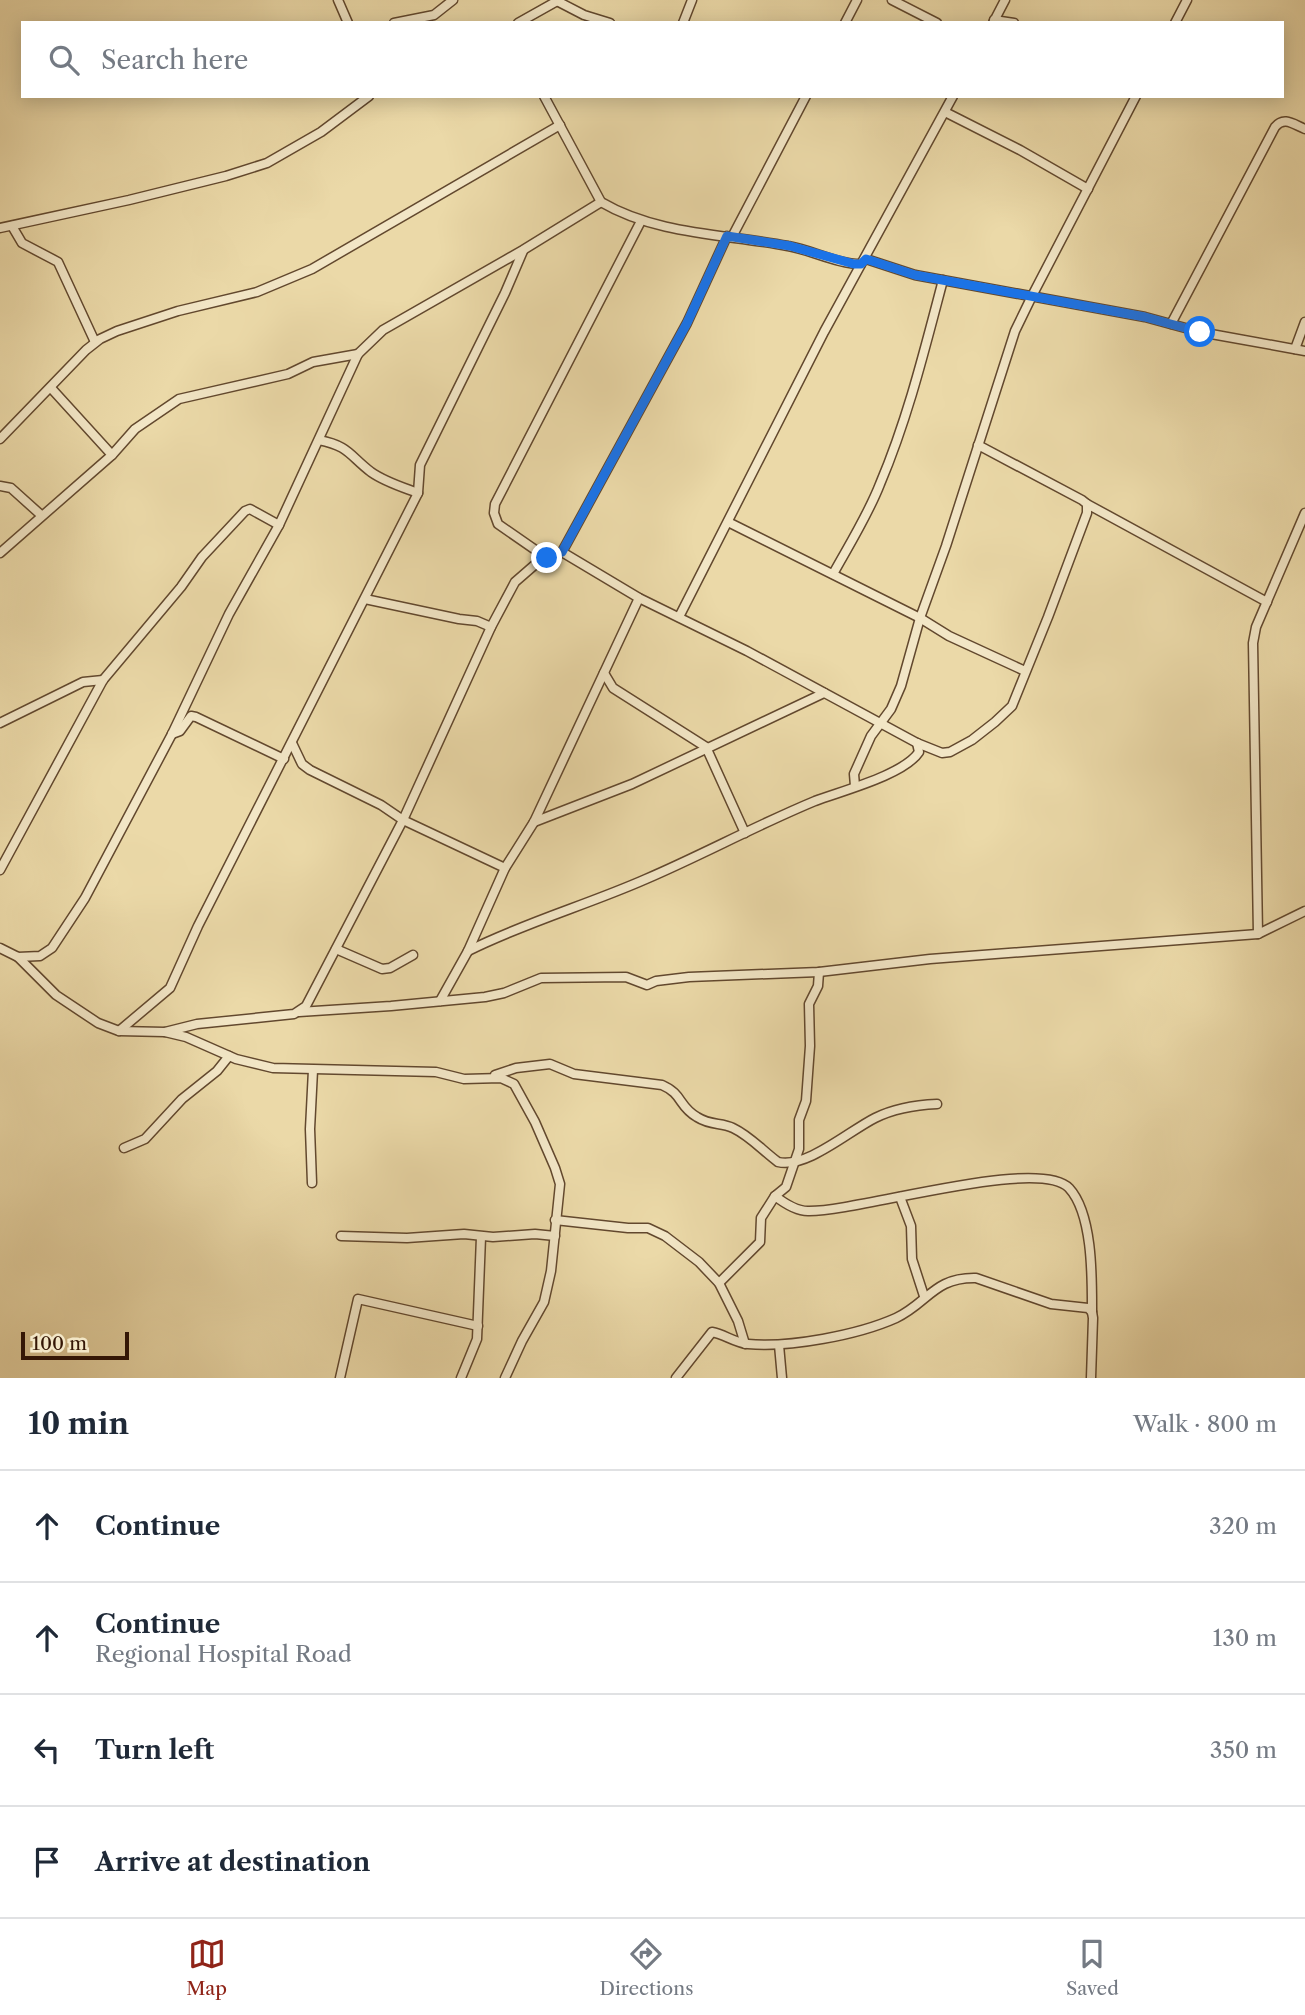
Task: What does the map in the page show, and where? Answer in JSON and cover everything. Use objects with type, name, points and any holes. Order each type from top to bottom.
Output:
[{"type":"street","points":[[338,0],[347,21]]},
{"type":"street","points":[[404,21],[433,15],[453,0]]},
{"type":"street","points":[[683,21],[692,0]]},
{"type":"street","points":[[846,21],[857,0]]},
{"type":"street","points":[[892,0],[933,21]]},
{"type":"street","points":[[994,21],[1005,0]]},
{"type":"street","points":[[1176,21],[1187,0]]},
{"type":"street","points":[[523,21],[558,1],[604,21]]},
{"type":"street","points":[[0,228],[141,197],[267,163],[321,132],[366,98]]},
{"type":"street","points":[[545,98],[601,202],[626,216],[790,246],[905,273],[1305,351]]},
{"type":"street","points":[[299,1012],[306,1006],[403,820],[491,627],[521,575],[538,562],[562,552],[687,323],[729,236],[805,98]]},
{"type":"street","points":[[679,617],[863,262],[952,98]]},
{"type":"street","points":[[855,786],[854,774],[858,763],[901,686],[920,618],[1015,331],[1135,98]]},
{"type":"street","points":[[945,112],[1088,189]]},
{"type":"street","points":[[1171,324],[1275,127],[1285,120],[1305,129]]},
{"type":"street","points":[[0,439],[95,342],[117,331],[178,311],[257,292],[312,269],[560,125]]},
{"type":"street","points":[[18,957],[40,956],[52,948],[70,923],[122,832],[229,614],[279,525],[358,354],[383,330],[601,202]]},
{"type":"street","points":[[547,558],[498,524],[494,513],[495,503],[641,220]]},
{"type":"street","points":[[12,226],[22,243],[58,262],[95,342]]},
{"type":"street","points":[[119,1031],[170,988],[176,978],[198,926],[418,492],[421,465],[505,293],[523,250]]},
{"type":"street","points":[[833,574],[880,486],[918,376],[943,279]]},
{"type":"street","points":[[1295,349],[1305,323]]},
{"type":"street","points":[[0,553],[111,455],[135,429],[179,399],[288,374],[313,362],[358,354]]},
{"type":"street","points":[[51,388],[111,455]]},
{"type":"street","points":[[318,440],[334,443],[352,453],[370,471],[418,492]]},
{"type":"street","points":[[978,445],[1267,602]]},
{"type":"street","points":[[0,486],[11,488],[41,515]]},
{"type":"street","points":[[562,552],[639,597],[917,743],[942,753],[950,752],[972,740],[1012,706],[1082,529],[1087,503]]},
{"type":"street","points":[[0,870],[103,680],[181,587],[202,557],[245,511],[256,510],[279,525]]},
{"type":"street","points":[[1258,934],[1253,643],[1256,627],[1305,513]]},
{"type":"street","points":[[728,522],[920,618],[949,636],[1025,671]]},
{"type":"street","points":[[440,1001],[468,951],[505,869],[534,822],[639,597]]},
{"type":"street","points":[[365,599],[477,621],[491,627]]},
{"type":"street","points":[[604,673],[613,688],[706,747],[745,833]]},
{"type":"street","points":[[0,723],[83,682],[103,680]]},
{"type":"street","points":[[534,822],[620,789],[824,693]]},
{"type":"street","points":[[172,734],[180,731],[191,716],[284,758]]},
{"type":"street","points":[[292,743],[302,764],[310,770],[381,805],[403,820],[505,869]]},
{"type":"street","points":[[468,951],[512,929],[646,879],[813,802],[874,780],[911,762],[919,752],[917,743]]},
{"type":"street","points":[[165,1032],[197,1024],[299,1012],[504,993],[541,978],[626,977],[647,985],[689,977],[819,972],[890,966],[930,959],[1258,934],[1305,911]]},
{"type":"street","points":[[337,948],[382,969],[390,968],[413,955]]},
{"type":"street","points":[[0,949],[18,957],[56,995],[98,1023],[119,1031],[165,1032],[186,1037],[229,1056],[273,1068],[436,1072],[464,1079],[501,1077],[514,1084],[549,1152],[559,1184],[551,1271],[544,1303],[505,1378]]},
{"type":"street","points":[[719,1283],[760,1241],[761,1218],[775,1196],[786,1186],[799,1149],[799,1120],[806,1101],[810,1046],[808,1004],[818,986],[819,972]]},
{"type":"street","points":[[124,1148],[145,1139],[182,1099],[217,1072],[229,1056]]},
{"type":"street","points":[[493,1077],[516,1068],[550,1064],[574,1074],[662,1085],[674,1090],[683,1107],[710,1125],[732,1127],[778,1161],[793,1162],[812,1155],[875,1118],[894,1110],[937,1104]]},
{"type":"street","points":[[312,1183],[310,1129],[313,1070]]},
{"type":"street","points":[[775,1196],[787,1205],[807,1211],[872,1203],[929,1190],[1022,1178],[1053,1180],[1064,1184],[1071,1191],[1082,1212],[1092,1258],[1091,1378]]},
{"type":"street","points":[[900,1197],[911,1226],[912,1259],[924,1296]]},
{"type":"street","points":[[555,1220],[654,1229],[699,1262],[719,1283],[738,1321],[745,1344]]},
{"type":"street","points":[[341,1236],[555,1236]]},
{"type":"street","points":[[461,1378],[476,1343],[481,1237]]},
{"type":"street","points":[[676,1378],[712,1332],[745,1344],[779,1345],[855,1332],[897,1317],[912,1308],[924,1296],[953,1279],[976,1278],[1051,1304],[1079,1306],[1092,1312]]},
{"type":"street","points":[[340,1378],[358,1299],[478,1326]]},
{"type":"street","points":[[779,1345],[782,1378]]},
{"type":"route","points":[[547,558],[562,552],[687,323],[727,236],[790,246],[854,264],[861,264],[866,259],[915,275],[1145,317],[1200,332]]}]
